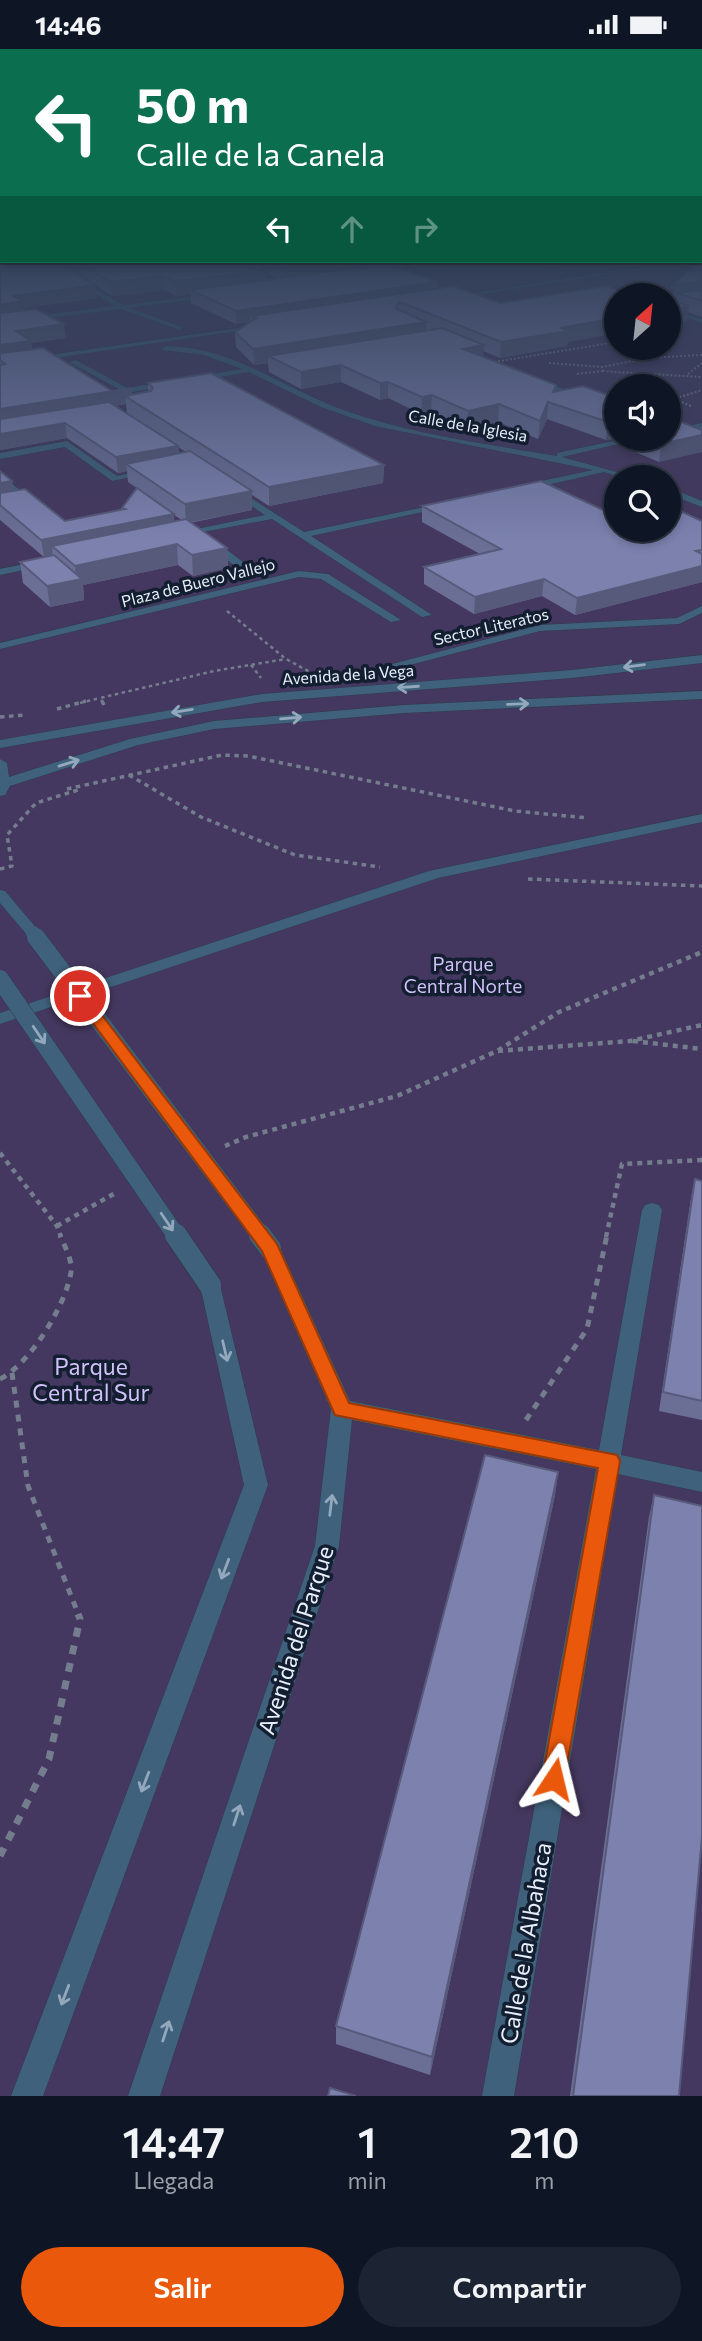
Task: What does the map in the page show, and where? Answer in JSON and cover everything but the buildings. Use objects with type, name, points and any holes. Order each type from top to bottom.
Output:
[{"type":"street","points":[[0,356],[31,352]]},
{"type":"street","points":[[0,364],[63,352]]},
{"type":"street","points":[[0,373],[142,352]]},
{"type":"street","name":"Calle de la Iglesia","points":[[201,352],[356,417],[415,433],[604,468]]},
{"type":"street","points":[[218,352],[222,359]]},
{"type":"street","points":[[73,362],[123,395],[138,399]]},
{"type":"street","points":[[494,363],[604,408]]},
{"type":"street","points":[[123,395],[268,367]]},
{"type":"street","points":[[66,370],[76,375]]},
{"type":"street","points":[[681,430],[702,426]]},
{"type":"street","points":[[0,456],[67,445],[115,479],[154,471]]},
{"type":"street","points":[[553,457],[604,446]]},
{"type":"street","points":[[511,490],[604,470]]},
{"type":"street","points":[[0,478],[27,500],[0,505]]},
{"type":"street","name":"Sector Literatos","points":[[227,486],[426,615]]},
{"type":"street","points":[[0,492],[13,489]]},
{"type":"street","points":[[681,495],[702,504]]},
{"type":"street","points":[[302,535],[458,501]]},
{"type":"street","points":[[170,537],[273,516]]},
{"type":"street","points":[[196,532],[248,571]]},
{"type":"street","points":[[0,572],[52,562]]},
{"type":"street","name":"Plaza de Buero Vallejo","points":[[0,646],[299,574],[324,576],[395,620]]},
{"type":"street","name":"Sector Literatos","points":[[330,682],[540,628],[679,621],[702,610]]},
{"type":"street","name":"Avenida de la Vega","points":[[0,744],[262,698],[572,674],[702,659]]},
{"type":"street","name":"Avenida de la Vega","points":[[2,787],[135,742],[214,725],[404,709],[702,695]]},
{"type":"street","points":[[0,763],[2,787]]},
{"type":"street","points":[[0,1019],[434,874],[702,818]]},
{"type":"street","points":[[0,894],[33,933],[270,1248],[342,1409],[512,1441],[702,1482]]},
{"type":"street","points":[[0,979],[210,1285],[256,1485],[27,2096]]},
{"type":"street","name":"Calle de la Albahaca","points":[[498,2096],[652,1210]]},
{"type":"street","name":"Avenida del Parque","points":[[144,2096],[327,1546],[342,1409]]},
{"type":"path","points":[[494,363],[561,352]]},
{"type":"path","points":[[542,362],[602,367],[648,358],[702,355]]},
{"type":"path","points":[[517,359],[530,360]]},
{"type":"path","points":[[688,374],[702,363]]},
{"type":"path","points":[[602,367],[604,371]]},
{"type":"path","points":[[578,380],[574,375],[604,371],[688,374],[702,377]]},
{"type":"path","points":[[693,406],[674,399],[702,390]]},
{"type":"path","points":[[224,608],[286,659],[330,682]]},
{"type":"path","points":[[52,711],[214,671],[286,659]]},
{"type":"path","points":[[100,698],[117,723]]},
{"type":"path","points":[[0,717],[30,715]]},
{"type":"path","points":[[0,869],[12,866],[7,835],[36,803],[85,787],[222,755],[248,756],[515,811],[597,819]]},
{"type":"path","points":[[61,789],[85,787]]},
{"type":"path","points":[[222,1147],[246,1137],[397,1096],[497,1051],[559,1012],[702,951]]},
{"type":"path","points":[[497,1051],[630,1041],[702,1025]]},
{"type":"path","points":[[630,1041],[702,1049]]},
{"type":"path","points":[[0,1153],[57,1226],[72,1269],[57,1315],[12,1373],[0,1379]]},
{"type":"path","points":[[512,1441],[587,1329],[622,1164],[702,1160]]},
{"type":"path","points":[[57,1226],[124,1189]]},
{"type":"path","points":[[0,1856],[49,1759],[80,1619],[28,1486],[12,1373]]},
{"type":"green space","points":[[0,352],[604,352],[604,361],[681,361],[681,352],[702,352],[702,2096],[0,2096]]},
{"type":"route","points":[[80,996],[270,1248],[342,1409],[610,1461],[554,1779]]},
{"type":"park label","name":"Parque Central Norte","points":[[463,974]]},
{"type":"park label","name":"Parque Central Sur","points":[[91,1379]]}]
